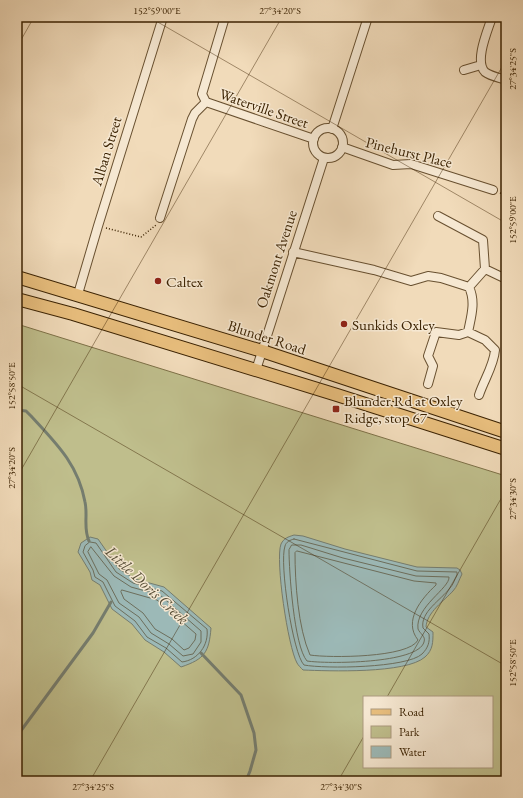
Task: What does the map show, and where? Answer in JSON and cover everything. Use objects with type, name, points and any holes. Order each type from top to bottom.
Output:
[{"type":"main road","name":"Blunder Road","points":[[17,277],[78,294],[262,351],[506,432]]},
{"type":"main road","points":[[17,299],[72,314],[256,370],[506,449]]},
{"type":"street","name":"Alban Street","points":[[78,294],[163,17]]},
{"type":"street","points":[[160,218],[192,119],[195,113],[206,102],[202,94],[225,17]]},
{"type":"street","points":[[332,129],[368,17]]},
{"type":"street","points":[[492,17],[480,54],[481,65],[486,72],[506,80]]},
{"type":"street","points":[[464,70],[481,65]]},
{"type":"street","name":"Waterville Street","points":[[206,102],[314,139]]},
{"type":"street","points":[[328,128],[332,129],[340,135],[342,148],[337,155],[324,158],[314,148],[314,139],[319,132],[328,128]]},
{"type":"street","name":"Pinehurst Place","points":[[342,148],[393,165],[411,164],[492,190]]},
{"type":"street","name":"Oakmont Avenue","points":[[256,370],[324,158]]},
{"type":"street","points":[[438,216],[483,240],[485,269],[469,287]]},
{"type":"street","points":[[293,252],[374,270],[410,280],[428,276],[441,278],[469,287],[473,295],[473,303],[468,332]]},
{"type":"street","points":[[485,269],[506,279]]},
{"type":"street","points":[[428,384],[433,366],[428,356],[436,332],[459,335],[468,332],[485,340],[491,344],[495,350],[489,373],[485,377],[479,395]]},
{"type":"path","points":[[98,226],[140,237],[151,230],[160,218]]},
{"type":"green space","points":[[17,324],[506,476],[506,781],[17,781]]},
{"type":"water","points":[[294,535],[303,536],[345,549],[417,567],[457,568],[460,570],[462,574],[456,588],[436,607],[429,616],[426,627],[433,632],[430,652],[425,657],[415,662],[385,669],[348,671],[303,670],[297,663],[293,654],[286,623],[281,584],[281,544],[285,539]]},
{"type":"water","points":[[90,537],[98,539],[119,569],[135,579],[164,587],[211,628],[207,649],[201,657],[196,661],[181,667],[164,652],[145,640],[132,624],[112,609],[100,585],[92,580],[90,572],[78,552],[81,543]]},
{"type":"waterway","name":"Little Doris Creek","points":[[17,410],[26,411],[31,416],[49,435],[71,465],[82,489],[86,512],[86,531],[89,541]]},
{"type":"waterway","points":[[17,736],[93,633],[111,602]]},
{"type":"waterway","name":"Little Doris Creek","points":[[201,653],[241,695],[254,733],[256,750],[246,781]]},
{"type":"place","name":"Caltex","points":[[158,281]]},
{"type":"place","name":"Sunkids Oxley","points":[[344,324]]},
{"type":"place","name":"Blunder Rd at Oxley Ridge, stop 67","points":[[336,409]]}]
